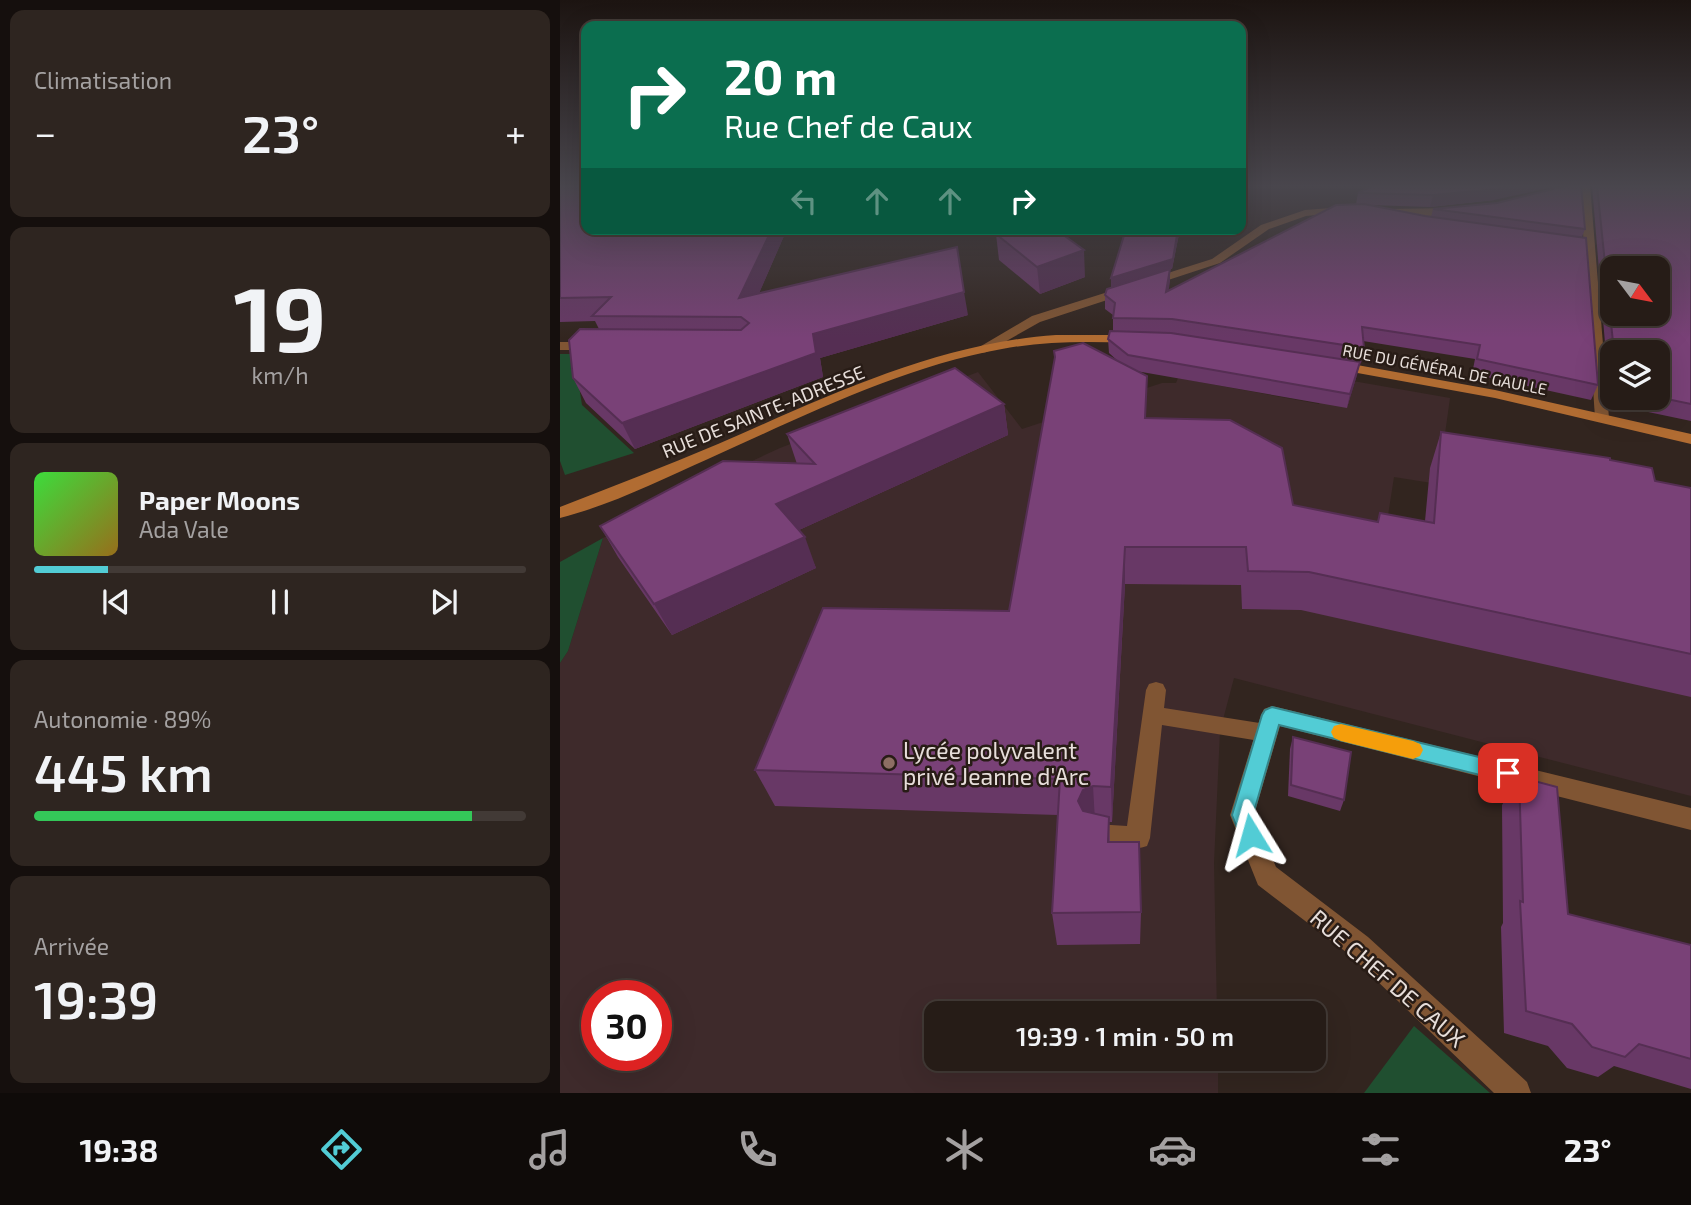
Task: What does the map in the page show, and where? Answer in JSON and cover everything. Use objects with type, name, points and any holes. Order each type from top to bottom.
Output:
[{"type":"main road","points":[[982,349],[1073,337],[1147,339]]},
{"type":"main road","name":"RUE DE SAINTE-ADRESSE","points":[[560,513],[799,414],[982,349]]},
{"type":"main road","name":"RUE DU GÉNÉRAL DE GAULLE","points":[[1319,363],[1495,394],[1691,439]]},
{"type":"street","points":[[982,349],[1036,319],[1216,261],[1252,236]]},
{"type":"street","points":[[1582,236],[1602,418]]},
{"type":"street","points":[[560,346],[601,346]]},
{"type":"street","points":[[1095,835],[1138,838],[1156,690]]},
{"type":"street","points":[[1152,715],[1266,733],[1272,715],[1691,818]]},
{"type":"street","name":"RUE CHEF DE CAUX","points":[[1266,733],[1242,815],[1267,876],[1359,946],[1516,1093]]},
{"type":"shaded area","name":"Lycée polyvalent privé Jeanne d'Arc","points":[[978,372],[1022,429],[1162,383],[1176,383],[1178,378],[1319,404],[1330,377],[1450,398],[1438,484],[1394,477],[1387,522],[1691,541],[1691,796],[1234,678],[1220,731],[1214,863],[1217,1001],[924,1001],[924,1071],[1218,1071],[1218,1093],[560,1093],[560,663],[568,651],[603,538],[687,491],[780,448]]},
{"type":"green space","points":[[560,354],[574,354],[582,405],[634,453],[565,475],[560,461]]},
{"type":"green space","points":[[603,538],[568,651],[560,663],[560,562]]},
{"type":"green space","points":[[1414,1026],[1490,1093],[1364,1093]]},
{"type":"building","points":[[560,236],[769,236],[739,298],[957,247],[964,292],[813,334],[816,353],[622,423],[573,378],[569,340],[580,329],[741,330],[749,323],[741,317],[592,316],[611,297],[560,298]]},
{"type":"building","points":[[998,236],[1065,236],[1084,250],[1037,267]]},
{"type":"building","points":[[1124,236],[1177,236],[1173,259],[1111,278]]},
{"type":"building","points":[[1275,236],[1586,238],[1598,385],[1477,359],[1480,345],[1362,327],[1364,348],[1172,319],[1113,318],[1115,303],[1105,295],[1107,289],[1170,269],[1166,292]]},
{"type":"building","points":[[1602,236],[1691,236],[1691,404],[1670,400],[1670,340],[1613,340],[1611,326],[1670,326],[1670,256],[1604,256]]},
{"type":"building","points":[[1110,331],[1171,333],[1360,362],[1350,394],[1128,355],[1108,339]]},
{"type":"building","points":[[1083,343],[1147,376],[1145,418],[1230,420],[1282,448],[1293,505],[1378,522],[1380,513],[1434,523],[1441,432],[1610,458],[1652,468],[1655,481],[1691,488],[1691,654],[1309,572],[1248,571],[1246,547],[1125,547],[1111,787],[1093,786],[1083,790],[1078,801],[1083,811],[1109,817],[1108,842],[1139,842],[1141,912],[1052,913],[1060,779],[755,770],[823,608],[1009,611],[1054,351]]},
{"type":"building","points":[[955,368],[1004,404],[776,504],[805,537],[654,604],[600,526],[723,461],[815,464],[787,434]]},
{"type":"building","points":[[1293,737],[1351,752],[1344,800],[1291,785]]},
{"type":"building","points":[[1519,777],[1557,787],[1568,914],[1691,945],[1691,1059],[1639,1044],[1625,1057],[1592,1047],[1572,1024],[1526,1011],[1520,901],[1523,902]]},
{"type":"slow traffic","points":[[1341,732],[1413,750]]},
{"type":"place","name":"Lycée polyvalent privé Jeanne d'Arc","points":[[889,763]]},
{"type":"route","points":[[1251,835],[1242,815],[1272,715],[1508,773]]}]
